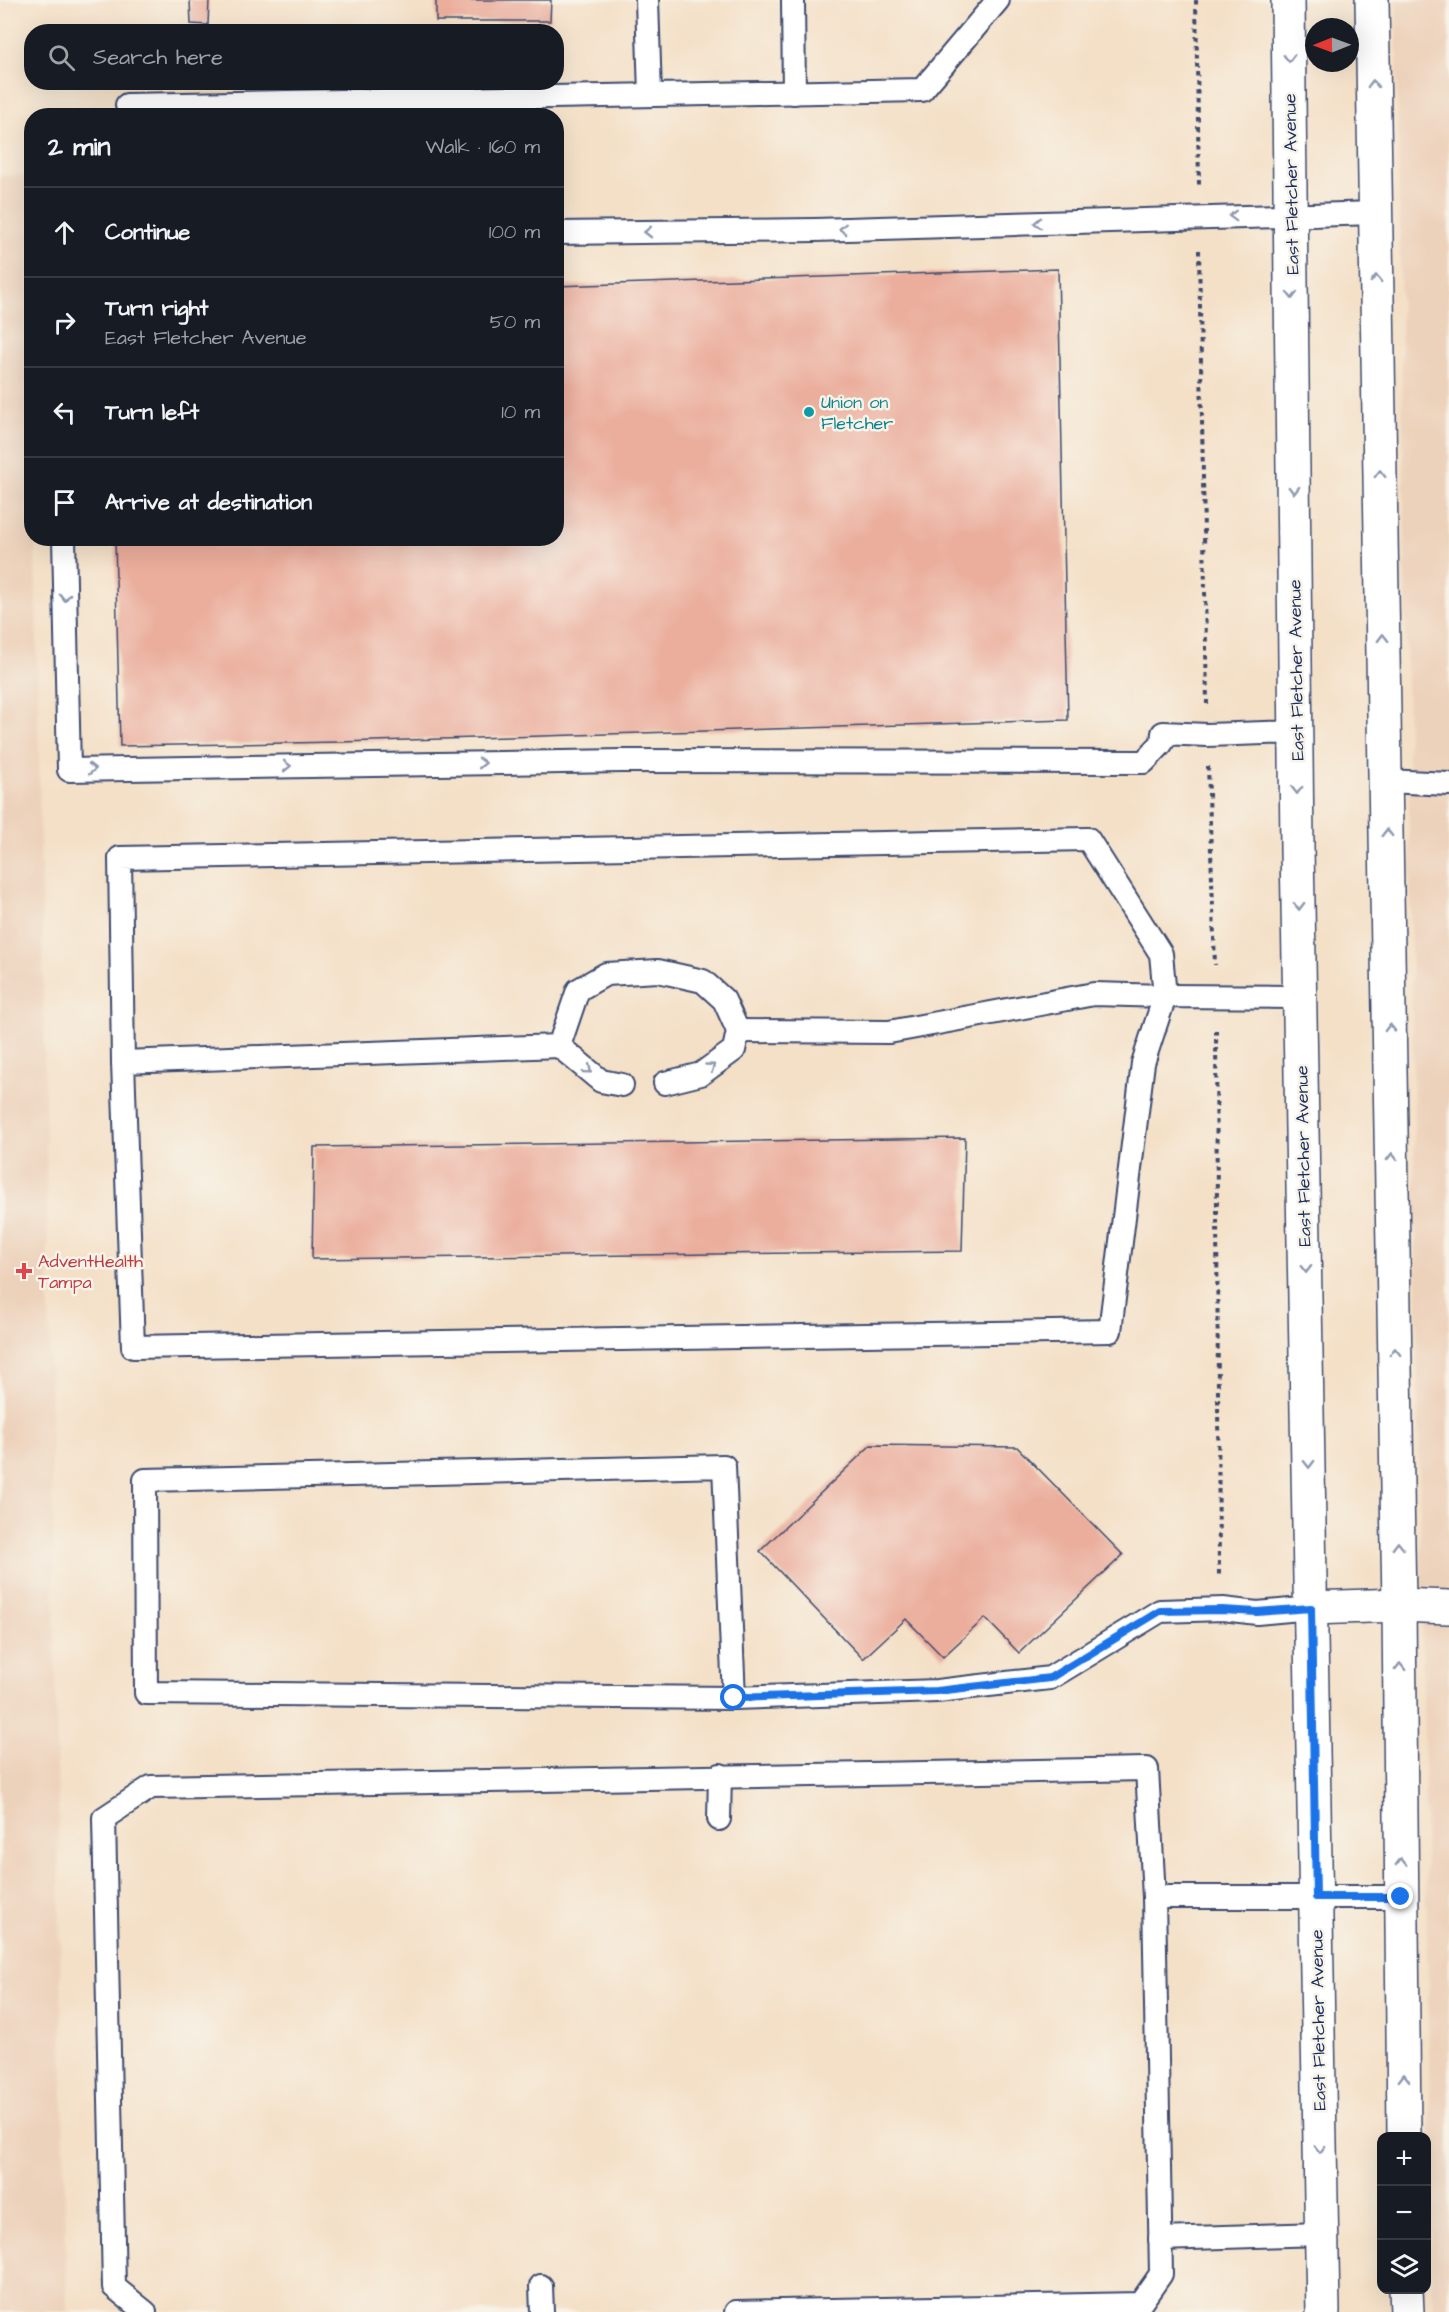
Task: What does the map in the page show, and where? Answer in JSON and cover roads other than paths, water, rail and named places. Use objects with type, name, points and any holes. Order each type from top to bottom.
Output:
[{"type":"main road","name":"East Fletcher Avenue","points":[[1288,0],[1300,998],[1323,2312]]},
{"type":"main road","points":[[1372,0],[1399,1605],[1404,2132]]},
{"type":"main road","points":[[1311,1608],[1399,1605],[1449,1607]]},
{"type":"main road","points":[[1406,2294],[1407,2312]]},
{"type":"lane","points":[[647,0],[650,95]]},
{"type":"lane","points":[[793,0],[794,93]]},
{"type":"lane","points":[[127,105],[922,90],[998,0]]},
{"type":"lane","points":[[564,233],[815,230],[1375,213]]},
{"type":"lane","points":[[64,546],[69,770],[622,761],[1144,762],[1162,743],[1163,733],[1207,735],[1297,732]]},
{"type":"lane","points":[[1386,781],[1449,784]]},
{"type":"lane","points":[[1088,839],[1161,954],[1165,996],[1143,1063],[1110,1331],[133,1347],[123,1062],[120,858],[1088,839]]},
{"type":"lane","points":[[559,1046],[578,990],[606,974],[658,971],[703,981],[724,1000],[738,1031],[734,1050],[701,1074],[665,1083]]},
{"type":"lane","points":[[738,1031],[889,1032],[1094,994],[1300,998]]},
{"type":"lane","points":[[123,1062],[559,1046],[601,1081],[622,1085]]},
{"type":"lane","points":[[734,1698],[724,1466],[145,1480],[146,1693],[734,1698],[937,1691],[1050,1678],[1160,1611],[1257,1612],[1311,1608]]},
{"type":"lane","points":[[145,2312],[114,2286],[104,1818],[151,1787],[1147,1769],[1154,1897],[1161,2274],[1140,2304],[736,2312]]},
{"type":"lane","points":[[719,1820],[720,1775]]},
{"type":"lane","points":[[1154,1897],[1401,1897]]},
{"type":"lane","points":[[1160,2239],[1322,2234]]},
{"type":"lane","points":[[541,2286],[542,2312]]},
{"type":"place","name":"Union on Fletcher","points":[[809,412]]},
{"type":"place","name":"AdventHealth Tampa","points":[[24,1271]]}]
